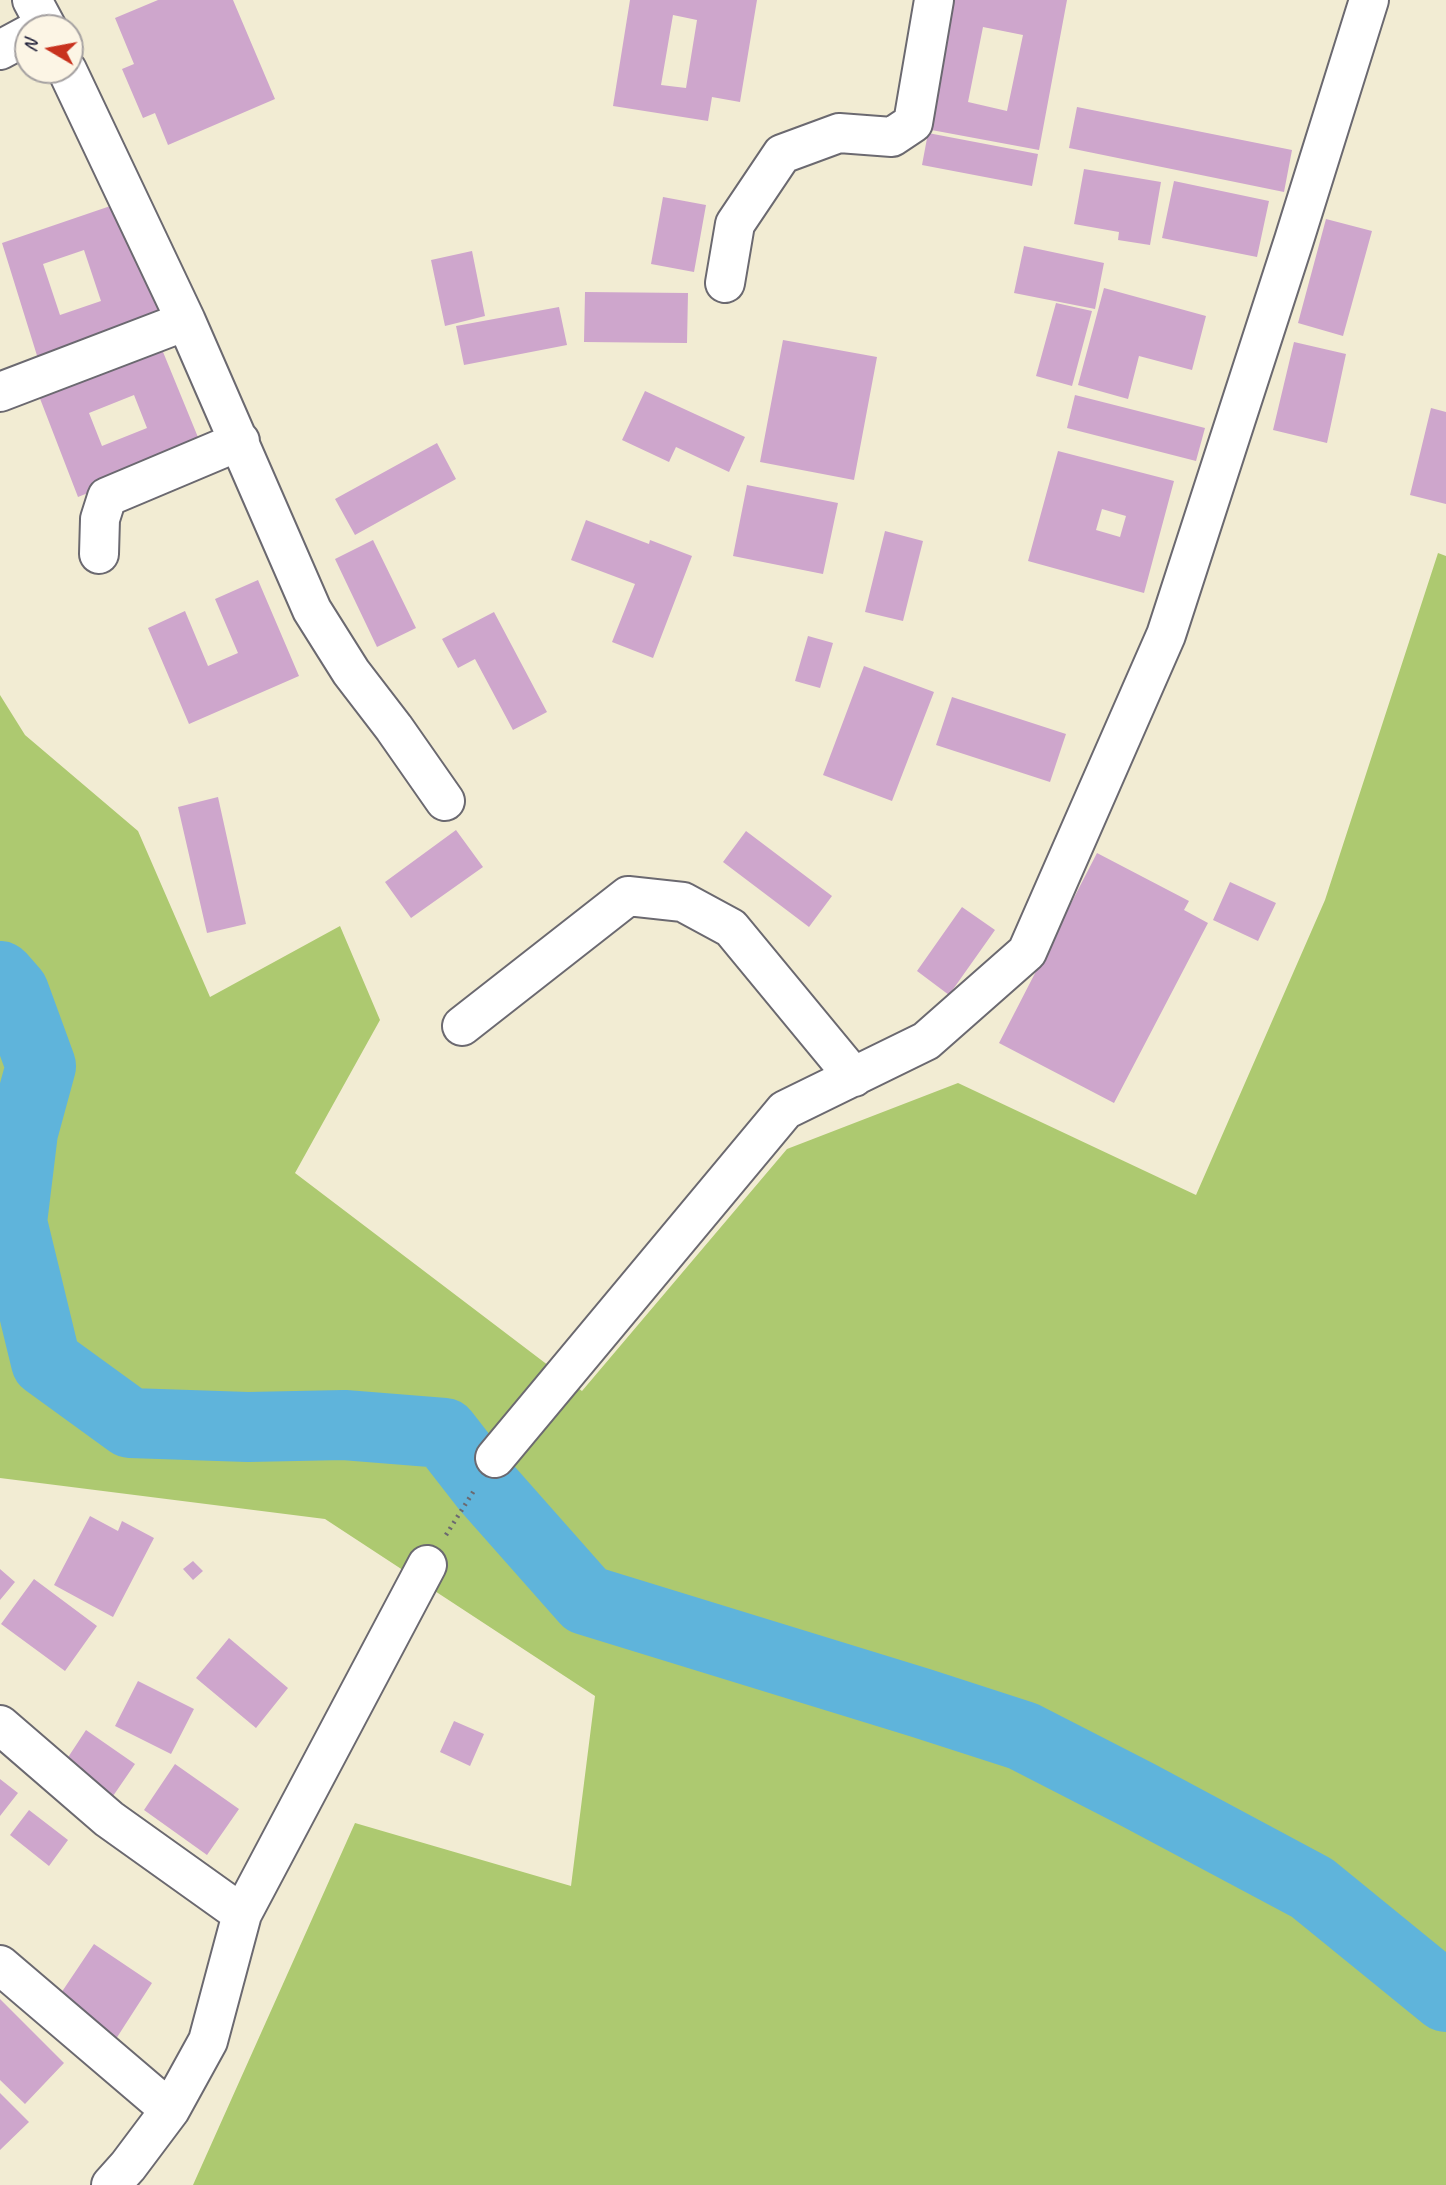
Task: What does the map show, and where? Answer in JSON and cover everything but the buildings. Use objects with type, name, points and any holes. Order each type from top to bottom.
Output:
[{"type":"street","points":[[725,283],[735,224],[782,154],[839,133],[891,137],[913,123],[934,0]]},
{"type":"street","points":[[495,1458],[785,1110],[926,1041],[1027,952],[1166,635],[1294,240],[1368,0]]},
{"type":"street","points":[[74,84],[187,321],[312,610],[351,672],[445,801]]},
{"type":"street","points":[[0,392],[187,321]]},
{"type":"street","points":[[99,554],[100,519],[107,497],[240,441]]},
{"type":"street","points":[[462,1026],[628,895],[683,902],[731,928],[854,1077]]},
{"type":"street","points":[[111,2185],[170,2110],[208,2041],[242,1914],[427,1565]]},
{"type":"street","points":[[0,1725],[109,1819],[242,1914]]},
{"type":"street","points":[[0,1965],[170,2110]]},
{"type":"path","points":[[427,1565],[495,1458]]},
{"type":"green space","points":[[1438,553],[1446,556],[1446,2185],[193,2185],[355,1823],[571,1886],[595,1696],[325,1519],[0,1478],[0,695],[25,735],[138,831],[210,997],[340,926],[380,1020],[295,1173],[582,1391],[787,1149],[958,1083],[1196,1195],[1325,900]]},
{"type":"waterway","points":[[0,976],[14,992],[41,1066],[23,1132],[12,1222],[46,1362],[130,1423],[248,1427],[344,1425],[444,1433],[486,1487],[586,1600],[1023,1736],[1312,1888],[1446,1997]]}]
